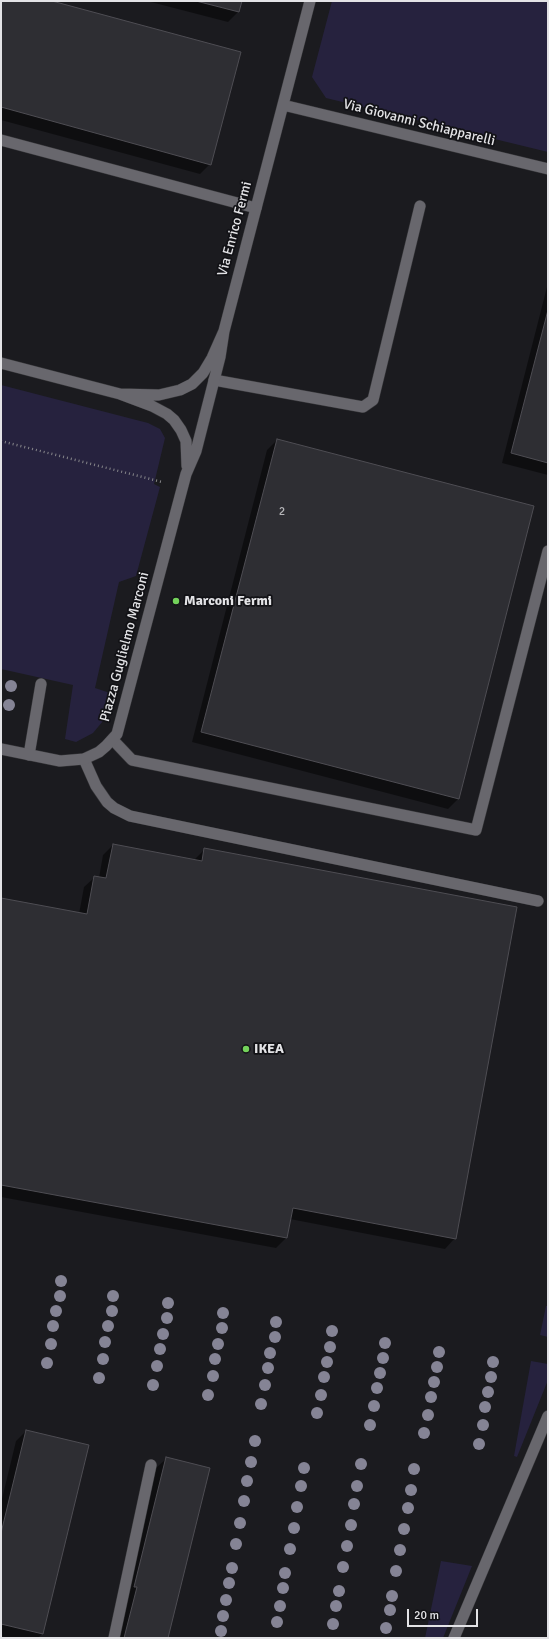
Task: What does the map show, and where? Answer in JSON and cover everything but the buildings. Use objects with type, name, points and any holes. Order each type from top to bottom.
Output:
[{"type":"street","name":"Via Enrico Fermi","points":[[120,394],[149,396],[163,395],[180,390],[192,384],[203,373],[224,331],[310,1]]},
{"type":"street","name":"Via Giovanni Schiapparelli","points":[[283,105],[548,169]]},
{"type":"street","points":[[1,140],[256,208]]},
{"type":"street","points":[[214,380],[363,407],[373,400],[420,206]]},
{"type":"street","name":"Piazza Guglielmo Marconi","points":[[1,749],[60,761],[84,759],[99,752],[113,740],[117,734],[122,720],[188,468],[196,451],[214,380],[224,331]]},
{"type":"street","name":"Piazza Guglielmo Marconi","points":[[1,363],[120,394],[152,406],[174,420],[181,430],[186,441],[188,468]]},
{"type":"street","points":[[113,740],[132,760],[476,830],[548,551]]},
{"type":"street","points":[[29,755],[41,684]]},
{"type":"street","points":[[84,759],[102,796],[114,808],[126,814],[538,901]]},
{"type":"street","points":[[454,1638],[548,1416]]},
{"type":"street","points":[[114,1638],[151,1465]]},
{"type":"path","points":[[1,441],[162,482]]},
{"type":"shaded area","points":[[332,1],[548,1],[548,152],[326,98],[312,77]]},
{"type":"shaded area","points":[[1,385],[148,423],[160,429],[165,438],[154,484],[160,487],[136,576],[119,582],[95,688],[110,693],[103,721],[93,733],[76,742],[65,739],[73,685],[1,669]]},
{"type":"shaded area","points":[[546,1306],[548,1306],[548,1337],[540,1335]]},
{"type":"shaded area","points":[[531,1361],[548,1364],[548,1380],[517,1457],[514,1456]]},
{"type":"shaded area","points":[[441,1561],[472,1566],[443,1638],[425,1638]]},
{"type":"place","name":"Marconi Fermi","points":[[176,601]]},
{"type":"place","name":"IKEA","points":[[246,1049]]}]
